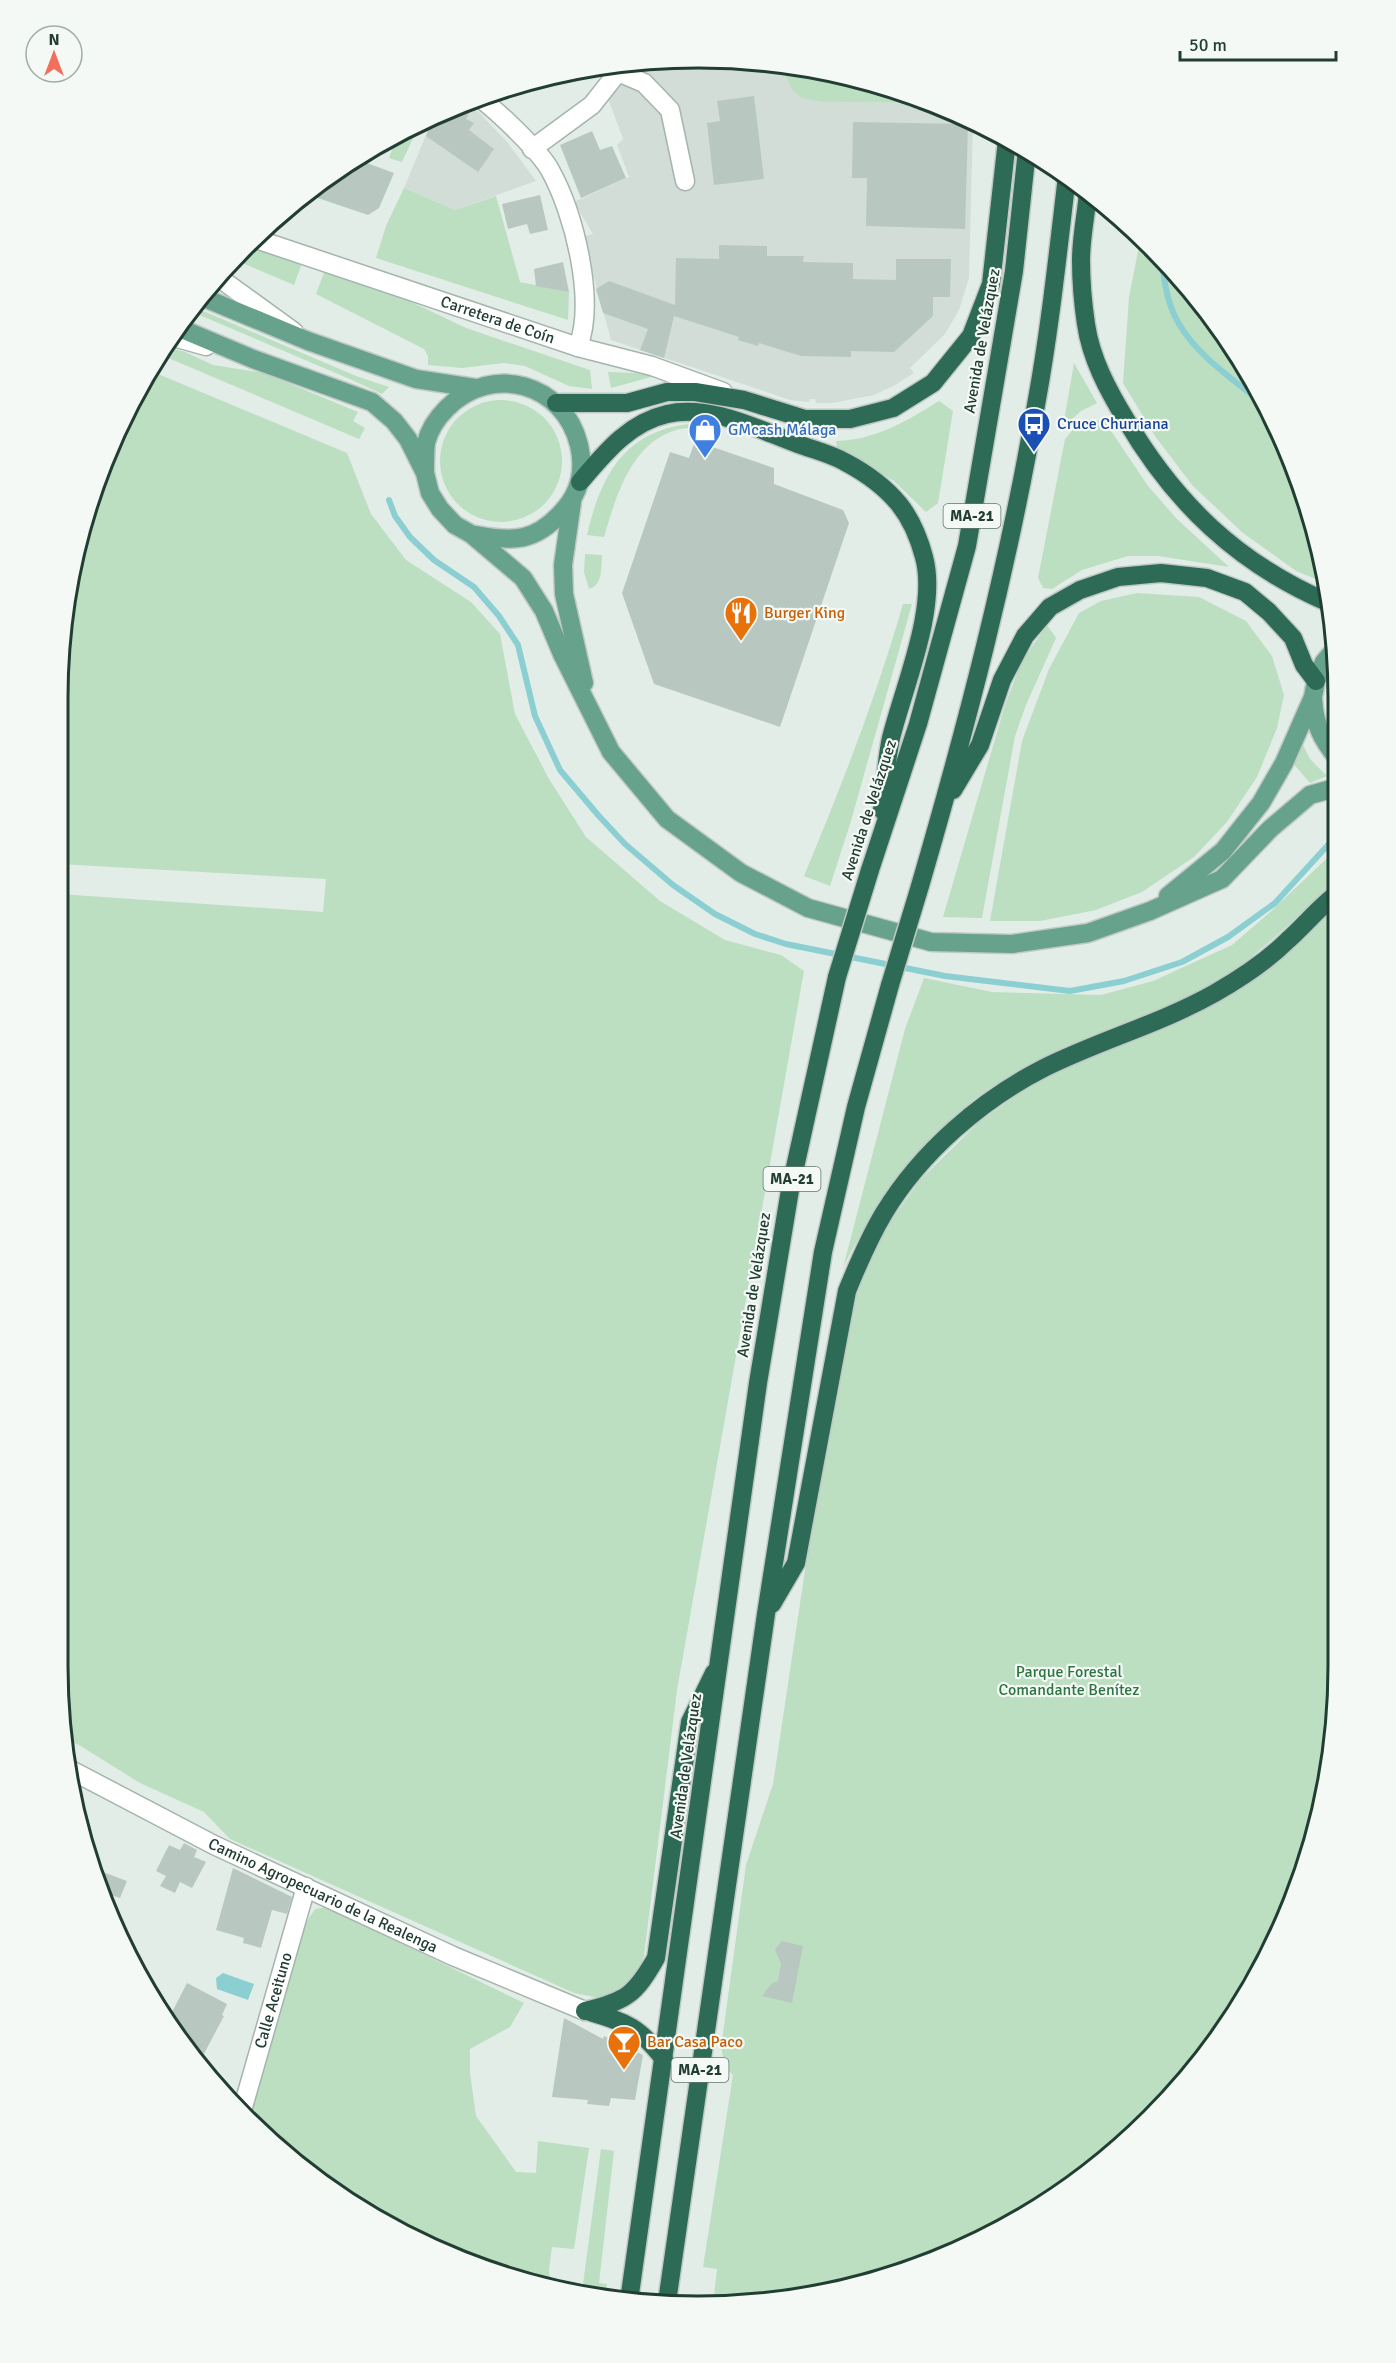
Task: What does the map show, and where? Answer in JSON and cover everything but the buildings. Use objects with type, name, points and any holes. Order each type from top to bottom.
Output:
[{"type":"highway","points":[[556,404],[627,403],[667,392],[695,392],[744,400],[805,419],[850,419],[893,408],[933,383],[971,336],[991,284],[1006,148]]},
{"type":"highway","name":"Avenida de Velázquez","points":[[630,2291],[758,1383],[788,1201],[837,977],[918,724],[967,546],[1014,271],[1026,160]]},
{"type":"highway","name":"MA-21","points":[[668,2295],[766,1614],[822,1252],[856,1107],[943,807],[1000,582],[1036,405],[1066,187]]},
{"type":"highway","points":[[1087,202],[1081,260],[1086,326],[1098,369],[1143,449],[1173,489],[1214,531],[1258,566],[1320,598]]},
{"type":"highway","points":[[580,482],[614,442],[644,423],[668,414],[694,412],[726,418],[843,461],[867,476],[898,503],[916,532],[925,558],[928,590],[919,637],[891,740],[873,862]]},
{"type":"highway","points":[[943,807],[980,745],[1002,680],[1025,636],[1050,607],[1080,590],[1118,577],[1161,573],[1207,578],[1245,592],[1269,612],[1293,638],[1314,689]]},
{"type":"highway","points":[[766,1614],[796,1563],[847,1291],[863,1250],[879,1221],[915,1169],[953,1130],[996,1097],[1043,1068],[1183,1010],[1254,968],[1328,902]]},
{"type":"highway","points":[[585,2011],[607,2006],[623,1999],[641,1984],[656,1958],[690,1722],[721,1658]]},
{"type":"highway","points":[[585,2011],[626,2022],[649,2039],[664,2059]]},
{"type":"main road","points":[[209,300],[308,341],[416,379],[475,388]]},
{"type":"main road","points":[[186,331],[253,359],[372,402],[394,421],[408,439],[424,473],[430,493],[440,510],[455,525],[471,534],[523,578],[544,611],[562,654],[611,752],[667,819],[741,873],[808,908],[931,942],[1012,944],[1088,933],[1150,911],[1222,879],[1270,829],[1310,795],[1328,790]]},
{"type":"main road","points":[[424,473],[426,442],[439,416],[457,398],[475,388],[509,383],[528,387],[547,396],[556,404],[575,429],[582,458],[580,482],[572,502],[563,565],[564,594],[589,706]]},
{"type":"main road","points":[[471,534],[505,541],[522,539],[549,526],[572,502]]},
{"type":"main road","points":[[1150,911],[1223,851],[1261,803],[1284,762],[1327,658]]},
{"type":"main road","points":[[1314,689],[1315,720],[1323,741],[1328,747]]},
{"type":"street","points":[[625,72],[644,83],[670,110],[685,181]]},
{"type":"street","points":[[532,149],[592,105],[614,73]]},
{"type":"street","points":[[487,104],[549,168],[562,197],[580,254],[586,313],[578,347]]},
{"type":"street","name":"Carretera de Coín","points":[[263,241],[578,347],[652,366],[744,400]]},
{"type":"street","points":[[224,282],[308,341]]},
{"type":"street","points":[[180,339],[253,359]]},
{"type":"street","name":"Camino Agropecuario de la Realenga","points":[[78,1774],[214,1845],[453,1956],[585,2011]]},
{"type":"street","name":"Calle Aceituno","points":[[244,2103],[306,1887]]},
{"type":"shaded area","points":[[657,69],[739,69],[784,74],[793,91],[823,102],[906,103],[973,131],[969,278],[959,310],[945,334],[910,368],[914,373],[895,385],[874,395],[832,403],[816,403],[815,399],[810,399],[809,402],[790,400],[611,340],[583,237],[593,234],[574,202],[629,177],[617,145],[623,139],[608,98],[628,72]]},
{"type":"shaded area","points":[[475,108],[508,143],[536,181],[455,210],[404,188],[429,128]]},
{"type":"green space","points":[[784,74],[861,89],[906,103],[823,102],[802,98],[793,91]]},
{"type":"green space","points":[[414,136],[402,162],[389,158],[393,147]]},
{"type":"green space","points":[[404,188],[455,210],[496,196],[520,282],[569,292],[568,320],[376,258],[386,226]]},
{"type":"green space","points":[[257,247],[302,263],[294,285],[242,263]]},
{"type":"green space","points":[[1139,247],[1198,314],[1244,383],[1281,457],[1307,535],[1317,579],[1296,571],[1243,533],[1192,485],[1155,436],[1123,383],[1129,297]]},
{"type":"green space","points":[[325,270],[401,297],[466,328],[590,370],[592,389],[569,386],[525,366],[504,363],[462,368],[428,365],[428,356],[424,349],[316,294]]},
{"type":"green space","points":[[201,310],[356,376],[389,387],[382,394],[198,314]]},
{"type":"green space","points":[[173,349],[213,365],[264,373],[358,412],[353,421],[365,428],[359,439],[168,358]]},
{"type":"green space","points":[[1074,363],[1097,403],[1081,411],[1063,427]]},
{"type":"green space","points":[[608,372],[635,373],[655,376],[611,388]]},
{"type":"green space","points":[[158,374],[347,453],[371,514],[406,560],[471,602],[500,634],[515,714],[549,779],[586,837],[660,901],[725,940],[781,955],[804,971],[677,1690],[644,1956],[637,1974],[620,1991],[604,1999],[574,1993],[230,1839],[204,1812],[140,1783],[73,1742],[67,1665],[67,895],[323,912],[326,879],[67,864],[67,698],[73,616],[80,575],[89,535],[115,457]]},
{"type":"green space","points":[[501,400],[524,405],[544,418],[557,438],[562,461],[557,484],[544,504],[524,517],[501,522],[478,517],[458,504],[445,484],[440,461],[445,438],[458,418],[478,405]]},
{"type":"green space","points":[[939,401],[953,411],[938,503],[926,512],[894,481],[837,447],[836,441],[864,437],[890,428]]},
{"type":"green space","points":[[1090,419],[1105,422],[1148,486],[1177,519],[1229,567],[1158,556],[1128,556],[1082,570],[1052,589],[1043,588],[1038,578],[1065,439],[1076,426]]},
{"type":"green space","points":[[698,423],[708,426],[676,430],[660,437],[647,447],[627,474],[604,537],[587,535],[601,491],[610,473],[622,457],[636,444],[653,434],[673,427]]},
{"type":"green space","points":[[585,554],[602,555],[599,580],[594,587],[589,589],[584,572]]},
{"type":"green space","points":[[1137,593],[1199,597],[1246,621],[1272,656],[1284,695],[1277,728],[1257,777],[1227,822],[1194,857],[1142,892],[1096,910],[1040,921],[990,921],[1022,741],[1049,669],[1079,613],[1101,601]]},
{"type":"green space","points":[[903,604],[912,604],[851,821],[830,886],[804,876],[857,742]]},
{"type":"green space","points":[[1047,625],[1056,638],[1026,705],[1015,736],[982,918],[943,917],[1005,705],[1022,661]]},
{"type":"green space","points":[[1302,743],[1310,759],[1327,776],[1310,783],[1292,762]]},
{"type":"green space","points":[[1328,857],[1328,887],[1268,943],[1230,973],[1184,1001],[1019,1071],[964,1108],[916,1156],[895,1183],[875,1211],[843,1268],[905,1029],[924,978],[992,992],[1101,995],[1153,981],[1232,945]]},
{"type":"green space","name":"Parque Forestal Comandante Benítez","points":[[1328,910],[1327,1706],[1323,1747],[1307,1828],[1281,1906],[1244,1980],[1198,2049],[1172,2081],[1114,2139],[1048,2189],[977,2230],[939,2248],[901,2262],[821,2283],[780,2290],[714,2295],[717,2269],[703,2267],[733,2075],[726,2069],[721,2048],[746,1865],[773,1784],[814,1510],[845,1341],[860,1280],[890,1222],[921,1179],[979,1122],[1034,1083],[1217,1001]]},
{"type":"green space","points":[[327,1907],[524,2003],[510,2027],[470,2049],[470,2073],[476,2116],[516,2172],[536,2173],[538,2141],[589,2148],[574,2249],[552,2247],[550,2277],[495,2262],[457,2248],[383,2211],[314,2165],[252,2111],[304,1926],[315,1909]]},
{"type":"green space","points":[[601,2149],[614,2151],[599,2283],[607,2284],[606,2288],[583,2284]]},
{"type":"water","points":[[223,1973],[254,1984],[248,2000],[217,1989],[216,1978]]},
{"type":"waterway","points":[[1163,273],[1169,300],[1187,336],[1208,359],[1249,393]]},
{"type":"waterway","points":[[389,500],[395,516],[410,537],[434,560],[474,587],[499,616],[518,645],[535,716],[560,770],[625,844],[673,885],[715,914],[755,934],[786,944],[945,976],[1070,991],[1124,981],[1182,962],[1228,937],[1275,903],[1328,845]]},
{"type":"place","name":"Cruce Churriana","points":[[1034,453]]},
{"type":"place","name":"GMcash Málaga","points":[[705,459]]},
{"type":"place","name":"Burger King","points":[[741,642]]},
{"type":"place","name":"Bar Casa Paco","points":[[624,2071]]}]
